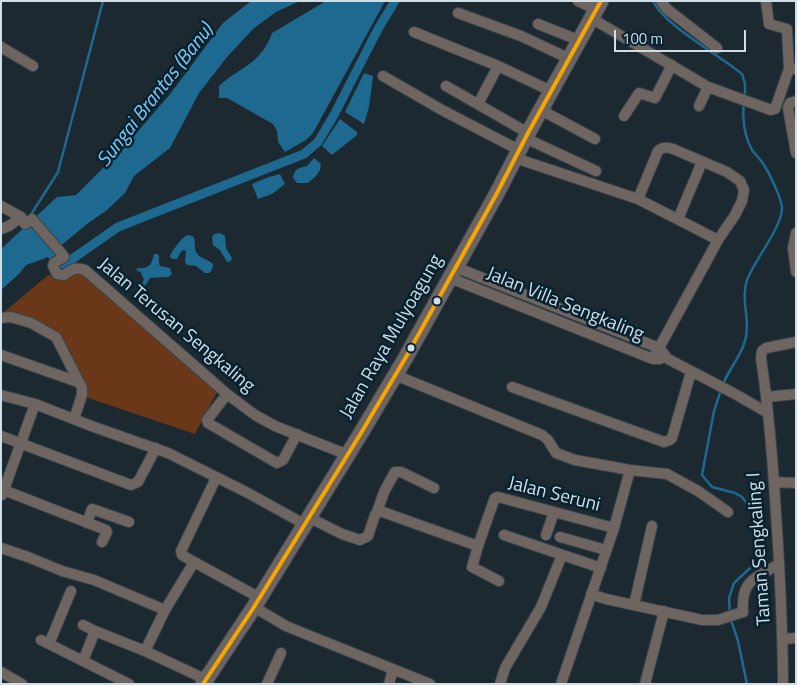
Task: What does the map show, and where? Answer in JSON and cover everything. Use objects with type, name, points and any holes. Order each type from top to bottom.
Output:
[{"type":"main road","name":"Jalan Raya Mulyoagung","points":[[204,682],[257,602],[395,375],[496,195],[568,58],[596,10]]},
{"type":"street","points":[[578,1],[596,10],[672,65],[708,87],[749,104],[774,110],[792,69],[788,29],[769,24],[766,1]]},
{"type":"street","points":[[661,1],[666,9],[717,48]]},
{"type":"street","points":[[458,13],[521,36],[568,58]]},
{"type":"street","points":[[538,24],[578,40]]},
{"type":"street","points":[[414,32],[498,66],[551,91]]},
{"type":"street","points":[[1,47],[33,66]]},
{"type":"street","points":[[624,116],[638,93],[655,98],[672,65]]},
{"type":"street","points":[[478,104],[498,66]]},
{"type":"street","points":[[383,76],[442,110],[638,199],[718,240]]},
{"type":"street","points":[[446,86],[478,104],[522,145],[596,171]]},
{"type":"street","points":[[699,106],[708,87]]},
{"type":"street","points":[[794,101],[788,105],[788,108],[796,153]]},
{"type":"street","points":[[541,110],[595,139]]},
{"type":"street","points":[[638,199],[658,151],[662,148],[673,148],[728,172],[740,181],[744,190],[742,201],[735,216],[718,240],[653,358]]},
{"type":"street","points":[[678,219],[702,162]]},
{"type":"street","name":"Jalan Terusan Sengkaling","points":[[1,206],[27,220],[59,258],[54,269],[61,275],[73,268],[85,270],[226,394],[265,422],[348,455]]},
{"type":"street","points":[[1,229],[27,220]]},
{"type":"street","points":[[796,233],[794,248],[796,272]]},
{"type":"street","name":"Jalan Villa Sengkaling","points":[[452,273],[557,308],[659,348],[668,359],[768,413]]},
{"type":"street","name":"Jalan Villa Sengkaling","points":[[452,273],[552,318],[653,358],[668,359]]},
{"type":"street","points":[[552,318],[557,308]]},
{"type":"street","points":[[1,318],[10,317],[31,323],[56,337],[82,388],[82,394],[74,418]]},
{"type":"street","name":"Taman Sengkaling I","points":[[783,684],[784,639],[774,482],[767,397],[761,358],[762,351],[766,348],[796,342]]},
{"type":"street","points":[[1,355],[78,382]]},
{"type":"street","points":[[512,387],[667,442],[672,438],[693,373]]},
{"type":"street","points":[[395,375],[542,435],[548,440],[556,453],[575,460],[630,470],[667,474],[698,491],[728,512]]},
{"type":"street","points":[[226,394],[207,420],[208,423],[260,453],[280,462],[283,460],[297,434]]},
{"type":"street","points":[[767,397],[796,394]]},
{"type":"street","points":[[1,395],[35,404],[74,418],[94,428],[156,448],[306,521],[360,540],[368,536],[384,492],[395,472],[400,472],[434,488]]},
{"type":"street","points":[[35,404],[22,444],[2,491],[107,531],[102,542]]},
{"type":"street","points":[[1,436],[131,485],[138,482],[156,448]]},
{"type":"street","name":"Jalan Seruni","points":[[561,684],[614,528],[630,470]]},
{"type":"street","points":[[216,478],[180,551],[182,555],[257,602],[286,626],[430,684]]},
{"type":"street","points":[[774,482],[796,482]]},
{"type":"street","name":"Jalan Seruni","points":[[478,546],[495,498],[503,497],[614,528]]},
{"type":"street","points":[[87,523],[92,509],[129,522]]},
{"type":"street","points":[[377,512],[384,512],[478,546],[472,567],[499,581]]},
{"type":"street","points":[[546,535],[554,512]]},
{"type":"street","points":[[634,605],[652,526]]},
{"type":"street","points":[[504,535],[601,568]]},
{"type":"street","points":[[560,538],[606,550]]},
{"type":"street","points":[[1,548],[62,571],[94,580],[165,610]]},
{"type":"street","points":[[500,684],[505,668],[541,607],[562,555]]},
{"type":"street","points":[[146,651],[165,610],[194,562]]},
{"type":"street","points":[[592,594],[702,620],[718,620],[742,612],[744,589],[753,580],[779,564]]},
{"type":"street","points":[[71,591],[45,642],[129,684]]},
{"type":"street","points":[[644,684],[664,611]]},
{"type":"street","points":[[83,626],[146,651],[204,682]]},
{"type":"street","points":[[83,660],[95,630]]},
{"type":"street","points":[[784,639],[796,638]]},
{"type":"street","points":[[267,684],[281,653]]},
{"type":"street","points":[[389,684],[393,669]]},
{"type":"street","points":[[1,672],[22,684]]},
{"type":"shaded area","points":[[80,272],[217,392],[195,434],[88,398],[66,344],[54,331],[38,322],[3,313],[48,275],[58,278]]},
{"type":"water","points":[[251,1],[300,1],[276,12],[253,29],[227,57],[199,93],[170,148],[134,176],[125,193],[107,210],[46,258],[26,265],[1,290],[1,249],[57,197],[76,195],[126,145],[171,93],[223,23]]},
{"type":"water","points":[[326,1],[385,1],[313,133],[306,140],[285,152],[278,142],[277,131],[273,124],[227,98],[219,98],[219,86],[256,58],[268,43],[272,33]]},
{"type":"water","points":[[364,73],[373,76],[369,107],[364,124],[345,112]]},
{"type":"water","points":[[340,119],[357,132],[357,135],[332,155],[322,146]]},
{"type":"water","points":[[314,158],[321,164],[316,176],[308,183],[297,183],[293,178],[295,172],[307,166]]},
{"type":"water","points":[[280,174],[285,184],[272,194],[258,199],[252,184]]},
{"type":"water","points":[[220,233],[225,236],[226,248],[232,258],[231,261],[227,262],[220,250],[213,245],[212,237],[214,234]]},
{"type":"water","points":[[187,235],[193,236],[196,252],[213,264],[212,270],[209,273],[205,273],[196,266],[187,265],[185,262],[186,251],[182,250],[177,259],[170,257],[172,251]]},
{"type":"water","points":[[154,254],[158,254],[160,266],[170,268],[172,274],[168,277],[150,278],[144,288],[142,283],[144,280],[140,271],[138,272],[136,268],[149,266]]},
{"type":"waterway","points":[[30,216],[58,172],[103,1]]},
{"type":"waterway","points":[[44,246],[59,263],[65,264],[118,227],[304,154],[318,142],[378,29],[395,1]]},
{"type":"waterway","points":[[653,1],[669,21],[742,74],[745,84],[745,96]]},
{"type":"waterway","points":[[723,385],[742,349],[746,336],[745,288],[747,280],[778,224],[782,207],[771,177],[752,150],[747,139],[743,115],[744,102]]},
{"type":"waterway","points":[[721,390],[714,411],[702,475],[712,487],[735,493],[742,497],[762,524],[763,530],[764,555],[734,583],[729,598],[730,615]]},
{"type":"waterway","points":[[731,620],[738,641],[747,684]]},
{"type":"transit line","points":[[203,684],[254,607],[406,357],[601,1]]},
{"type":"water label","name":"Sungai Brantas (Banu)","points":[[156,96]]}]
